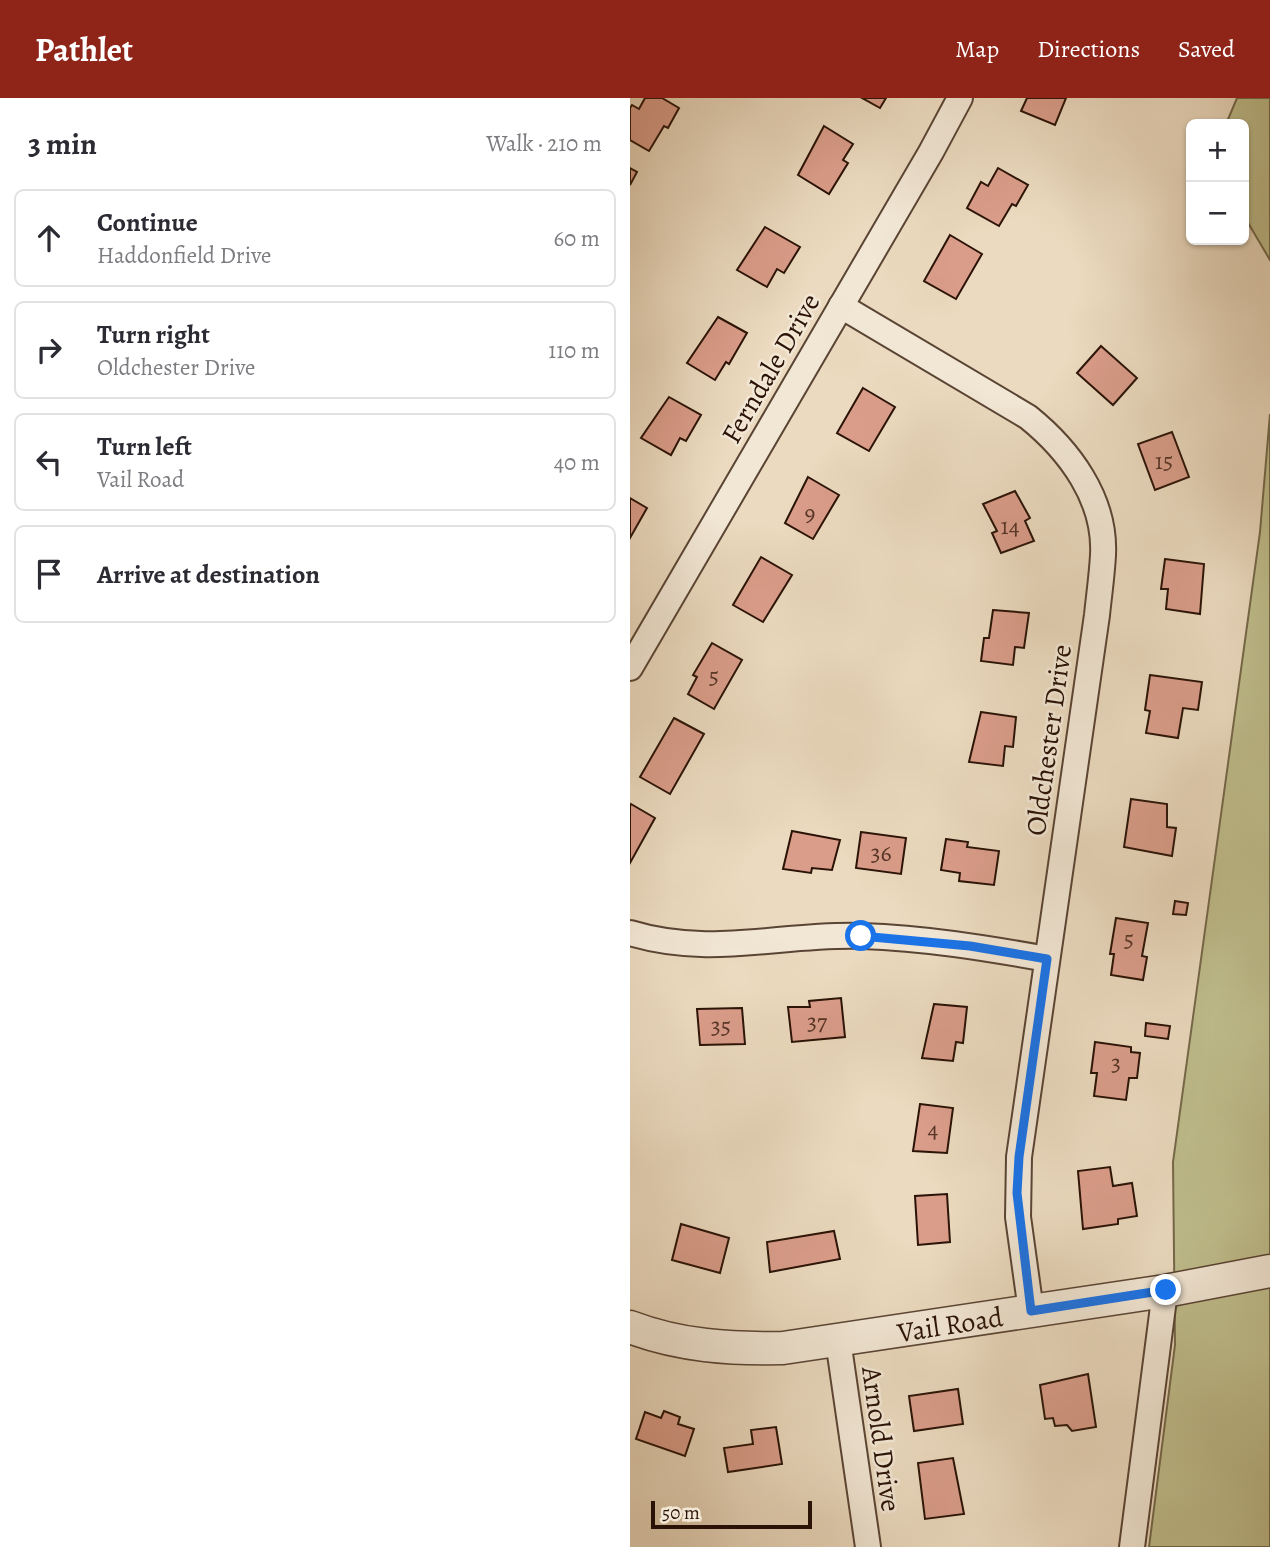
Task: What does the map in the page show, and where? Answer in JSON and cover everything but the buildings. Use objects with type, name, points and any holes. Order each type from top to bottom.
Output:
[{"type":"street","name":"Ferndale Drive","points":[[630,668],[960,98]]},
{"type":"street","name":"Oldchester Drive","points":[[841,306],[1028,417],[1051,435],[1086,483],[1096,510],[1103,554],[1017,1181],[1017,1217],[1031,1311]]},
{"type":"street","points":[[630,933],[686,943],[730,946],[861,936],[970,946],[1047,959]]},
{"type":"street","name":"Vail Road","points":[[630,1327],[695,1345],[738,1349],[838,1340],[1166,1290],[1270,1271]]},
{"type":"street","points":[[1132,1547],[1166,1290]]},
{"type":"street","name":"Arnold Drive","points":[[838,1340],[867,1547]]},
{"type":"shaded area","points":[[1237,98],[1270,98],[1270,260],[1249,224],[1249,119],[1228,119]]},
{"type":"shaded area","points":[[1270,414],[1270,1547],[1149,1547],[1175,1345],[1173,1162],[1260,532]]},
{"type":"route","points":[[861,936],[970,946],[1047,959],[1019,1157],[1017,1193],[1017,1217],[1031,1311],[1166,1290]]}]
